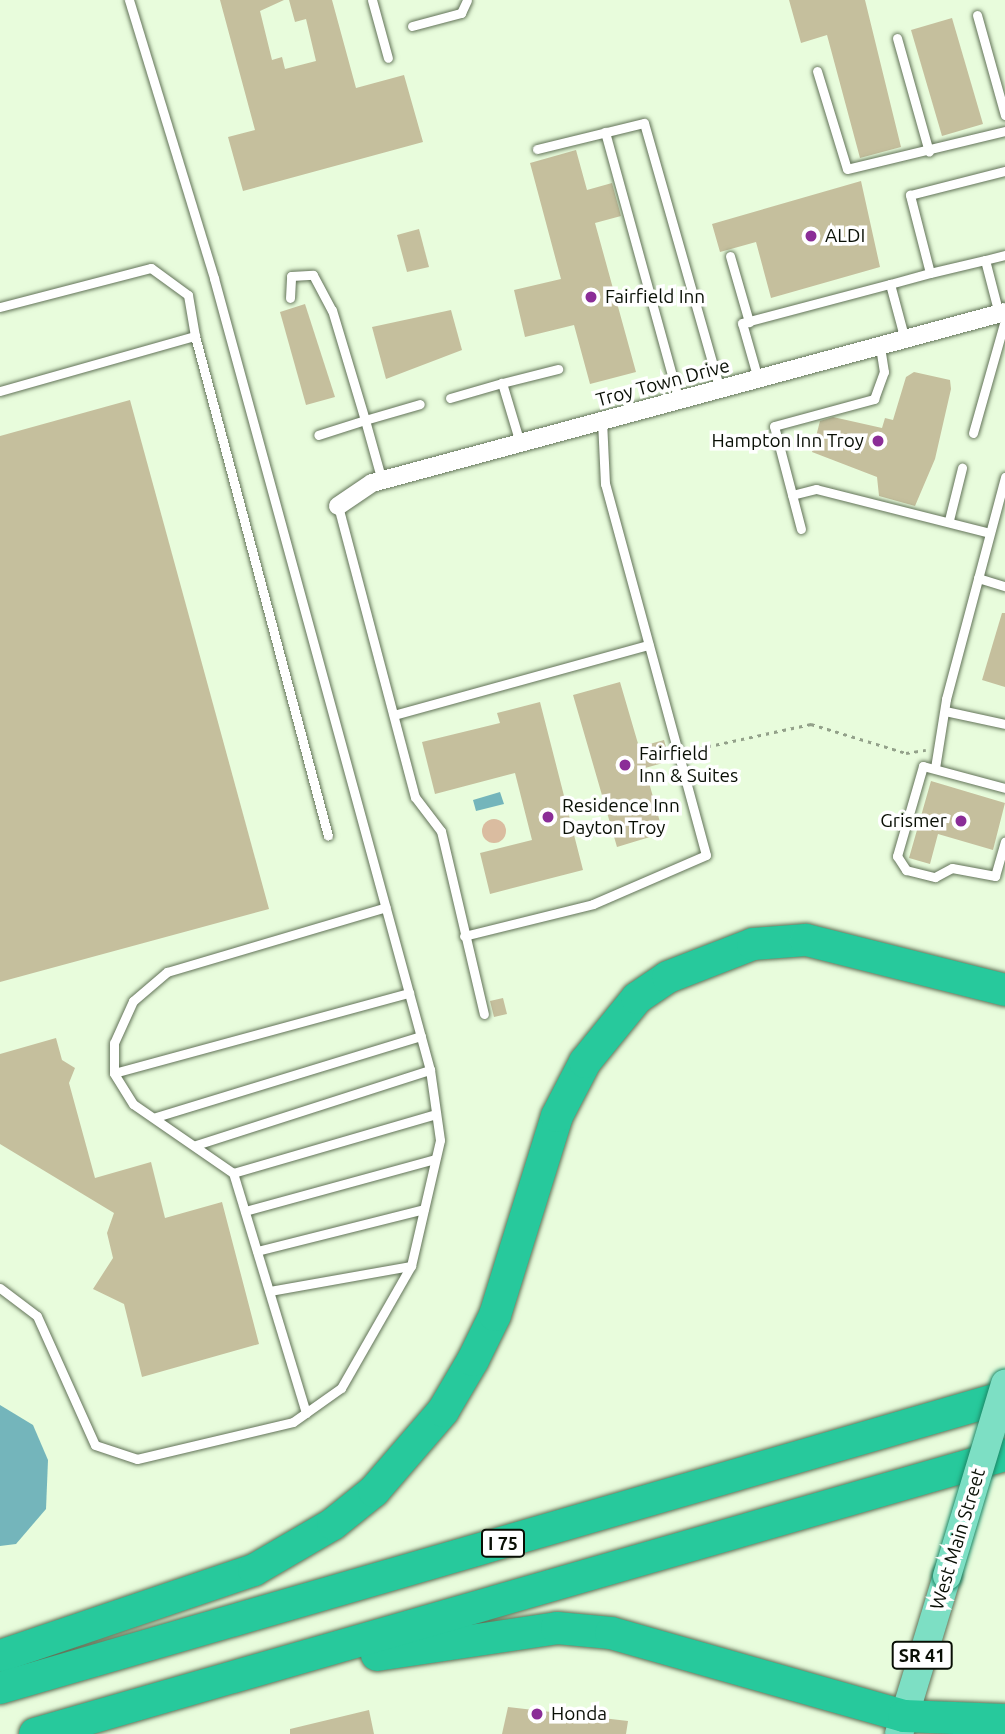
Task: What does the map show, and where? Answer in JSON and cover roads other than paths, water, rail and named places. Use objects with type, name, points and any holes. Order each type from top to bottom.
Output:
[{"type":"highway","points":[[0,1656],[254,1570],[333,1524],[374,1490],[436,1420],[474,1360],[495,1315],[557,1116],[585,1062],[637,998],[668,976],[753,944],[806,940],[1005,990]]},
{"type":"highway","name":"I 75","points":[[0,1688],[1005,1397]]},
{"type":"highway","points":[[35,1734],[1005,1455]]},
{"type":"highway","points":[[161,1697],[450,1640],[556,1628],[653,1642],[901,1725],[1005,1720]]},
{"type":"main road","name":"West Main Street","points":[[901,1725],[1005,1384]]},
{"type":"street","name":"Troy Town Drive","points":[[338,506],[383,481],[1003,315]]},
{"type":"lane","points":[[0,1288],[37,1316],[95,1445],[137,1459],[293,1422],[341,1388],[411,1266],[435,1159],[436,1114],[430,1070],[214,278],[129,0]]},
{"type":"lane","points":[[372,0],[388,58]]},
{"type":"lane","points":[[412,26],[461,13],[467,0]]},
{"type":"lane","points":[[977,15],[1005,115]]},
{"type":"lane","points":[[897,38],[929,152]]},
{"type":"lane","points":[[817,71],[847,169],[929,152],[1005,131]]},
{"type":"lane","points":[[537,149],[644,123],[720,389]]},
{"type":"lane","points":[[606,132],[679,400]]},
{"type":"lane","points":[[930,272],[910,195],[1005,171]]},
{"type":"lane","points":[[758,379],[743,323],[930,272],[1005,255]]},
{"type":"lane","points":[[730,256],[749,322]]},
{"type":"lane","points":[[973,433],[1003,315],[985,260]]},
{"type":"lane","points":[[0,307],[151,268],[188,295],[195,336],[328,836]]},
{"type":"lane","points":[[290,298],[291,276],[313,275],[332,310],[383,481]]},
{"type":"lane","points":[[890,284],[905,340]]},
{"type":"lane","points":[[0,391],[195,336]]},
{"type":"lane","points":[[801,529],[774,426],[874,399],[884,372],[880,346]]},
{"type":"lane","points":[[450,397],[558,369]]},
{"type":"lane","points":[[502,383],[520,443]]},
{"type":"lane","points":[[318,435],[420,404]]},
{"type":"lane","points":[[464,936],[593,904],[706,855],[605,484],[602,421]]},
{"type":"lane","points":[[949,520],[962,468]]},
{"type":"lane","points":[[935,768],[945,710],[1005,477]]},
{"type":"lane","points":[[792,495],[816,489],[940,524],[949,520],[990,533]]},
{"type":"lane","points":[[338,506],[415,797],[441,831],[484,1014]]},
{"type":"lane","points":[[978,578],[1005,586]]},
{"type":"lane","points":[[394,715],[649,646]]},
{"type":"lane","points":[[945,710],[1005,724]]},
{"type":"lane","points":[[1005,788],[923,766],[897,856],[906,870],[935,877],[952,868],[995,876],[1005,841]]},
{"type":"lane","points":[[306,1413],[233,1173],[196,1144],[133,1104],[114,1073],[114,1043],[133,1001],[167,972],[386,907]]},
{"type":"lane","points":[[114,1073],[409,993]]},
{"type":"lane","points":[[156,1117],[421,1036]]},
{"type":"lane","points":[[196,1144],[430,1070]]},
{"type":"lane","points":[[233,1173],[436,1114]]},
{"type":"lane","points":[[245,1211],[435,1159]]},
{"type":"lane","points":[[257,1251],[424,1209]]},
{"type":"lane","points":[[270,1291],[411,1266]]},
{"type":"water","points":[[500,792],[504,804],[476,811],[473,800]]},
{"type":"water","points":[[0,1405],[33,1425],[48,1460],[46,1509],[16,1544],[0,1546]]},
{"type":"place","name":"ALDI","points":[[811,236]]},
{"type":"place","name":"Fairfield Inn","points":[[591,297]]},
{"type":"place","name":"Hampton Inn Troy","points":[[878,441]]},
{"type":"place","name":"Fairfield Inn & Suites","points":[[625,765]]},
{"type":"place","name":"Residence Inn Dayton Troy","points":[[548,817]]},
{"type":"place","name":"Grismer","points":[[961,821]]},
{"type":"place","name":"Honda","points":[[537,1714]]}]
